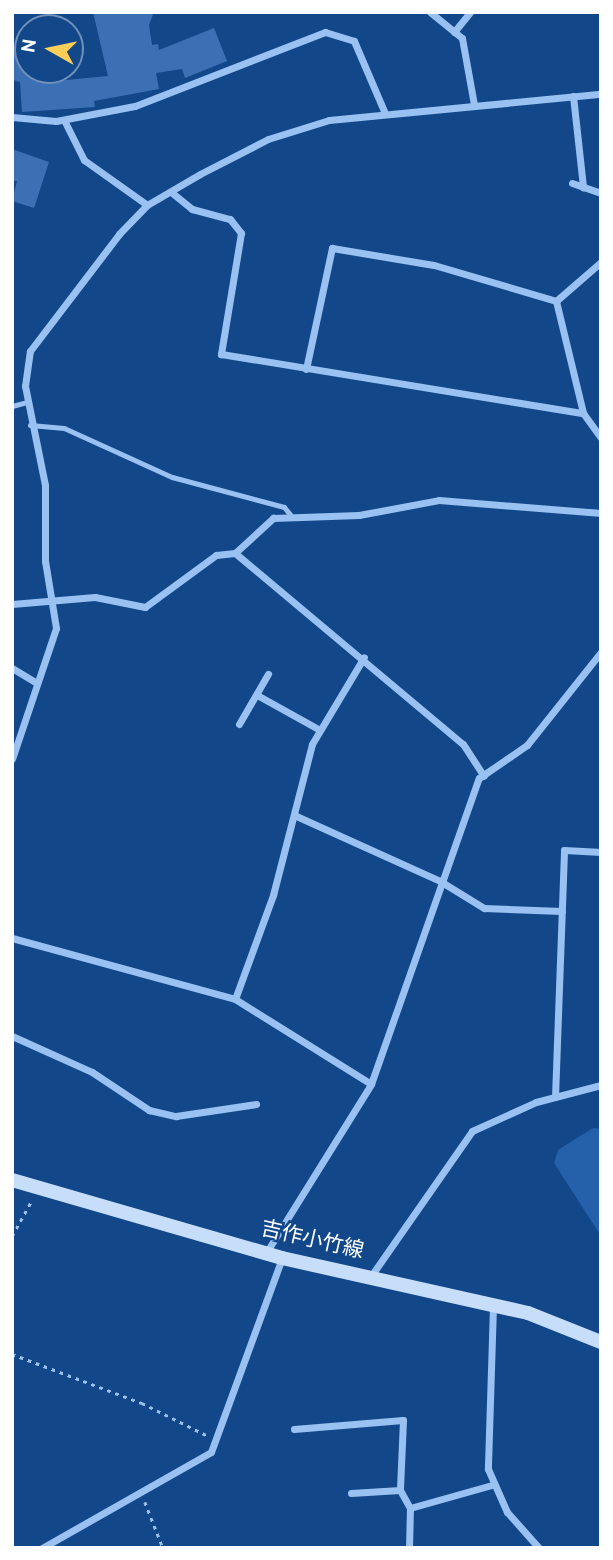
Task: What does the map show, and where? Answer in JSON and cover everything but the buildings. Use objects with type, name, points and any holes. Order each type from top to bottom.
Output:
[{"type":"main road","name":"吉作小竹線","points":[[12,1180],[282,1258],[371,1276],[556,1321],[601,1342]]},
{"type":"street","points":[[429,12],[462,38],[474,105]]},
{"type":"street","points":[[454,32],[470,12]]},
{"type":"street","points":[[12,117],[64,120],[135,106],[325,32],[354,41],[384,111]]},
{"type":"street","points":[[12,759],[34,681],[51,649],[53,599],[45,561],[45,485],[27,402],[30,351],[147,205],[268,139],[329,120],[384,111],[601,94]]},
{"type":"street","points":[[573,96],[583,187]]},
{"type":"street","points":[[64,120],[85,160],[147,205]]},
{"type":"street","points":[[572,183],[601,193]]},
{"type":"street","points":[[171,192],[192,209],[230,219],[241,233],[221,354],[583,413]]},
{"type":"street","points":[[306,369],[332,248],[434,265],[556,301]]},
{"type":"street","points":[[556,301],[601,262]]},
{"type":"street","points":[[556,301],[583,413],[601,438]]},
{"type":"street","points":[[12,604],[95,597],[145,607],[216,555],[235,553],[273,519],[359,516],[439,500],[601,513]]},
{"type":"street","points":[[235,553],[364,657],[463,744],[484,776]]},
{"type":"street","points":[[266,1253],[371,1084],[440,881],[484,776],[527,745],[601,652]]},
{"type":"street","points":[[234,999],[294,815],[318,729],[364,657]]},
{"type":"street","points":[[12,668],[34,681]]},
{"type":"street","points":[[239,724],[268,674]]},
{"type":"street","points":[[257,695],[318,729]]},
{"type":"street","points":[[294,815],[440,881],[484,908],[562,911]]},
{"type":"street","points":[[555,1097],[565,850],[601,852]]},
{"type":"street","points":[[12,938],[234,999],[371,1084]]},
{"type":"street","points":[[12,1036],[92,1072],[149,1110],[176,1116],[256,1104]]},
{"type":"street","points":[[371,1276],[472,1130],[555,1097],[601,1085]]},
{"type":"street","points":[[42,1548],[211,1452],[282,1258]]},
{"type":"street","points":[[494,1305],[488,1456],[492,1485],[539,1548]]},
{"type":"street","points":[[294,1429],[403,1420],[400,1490],[410,1508],[409,1548]]},
{"type":"street","points":[[410,1508],[492,1485]]},
{"type":"street","points":[[351,1493],[400,1490]]},
{"type":"lane","points":[[12,406],[27,402]]},
{"type":"lane","points":[[30,425],[64,428],[172,477],[284,507],[293,518]]},
{"type":"path","points":[[12,1236],[39,1188]]},
{"type":"path","points":[[12,1354],[142,1403],[215,1440]]},
{"type":"path","points":[[141,1493],[163,1548]]},
{"type":"shaded area","points":[[593,1128],[601,1129],[601,1236],[554,1163],[558,1150]]}]
